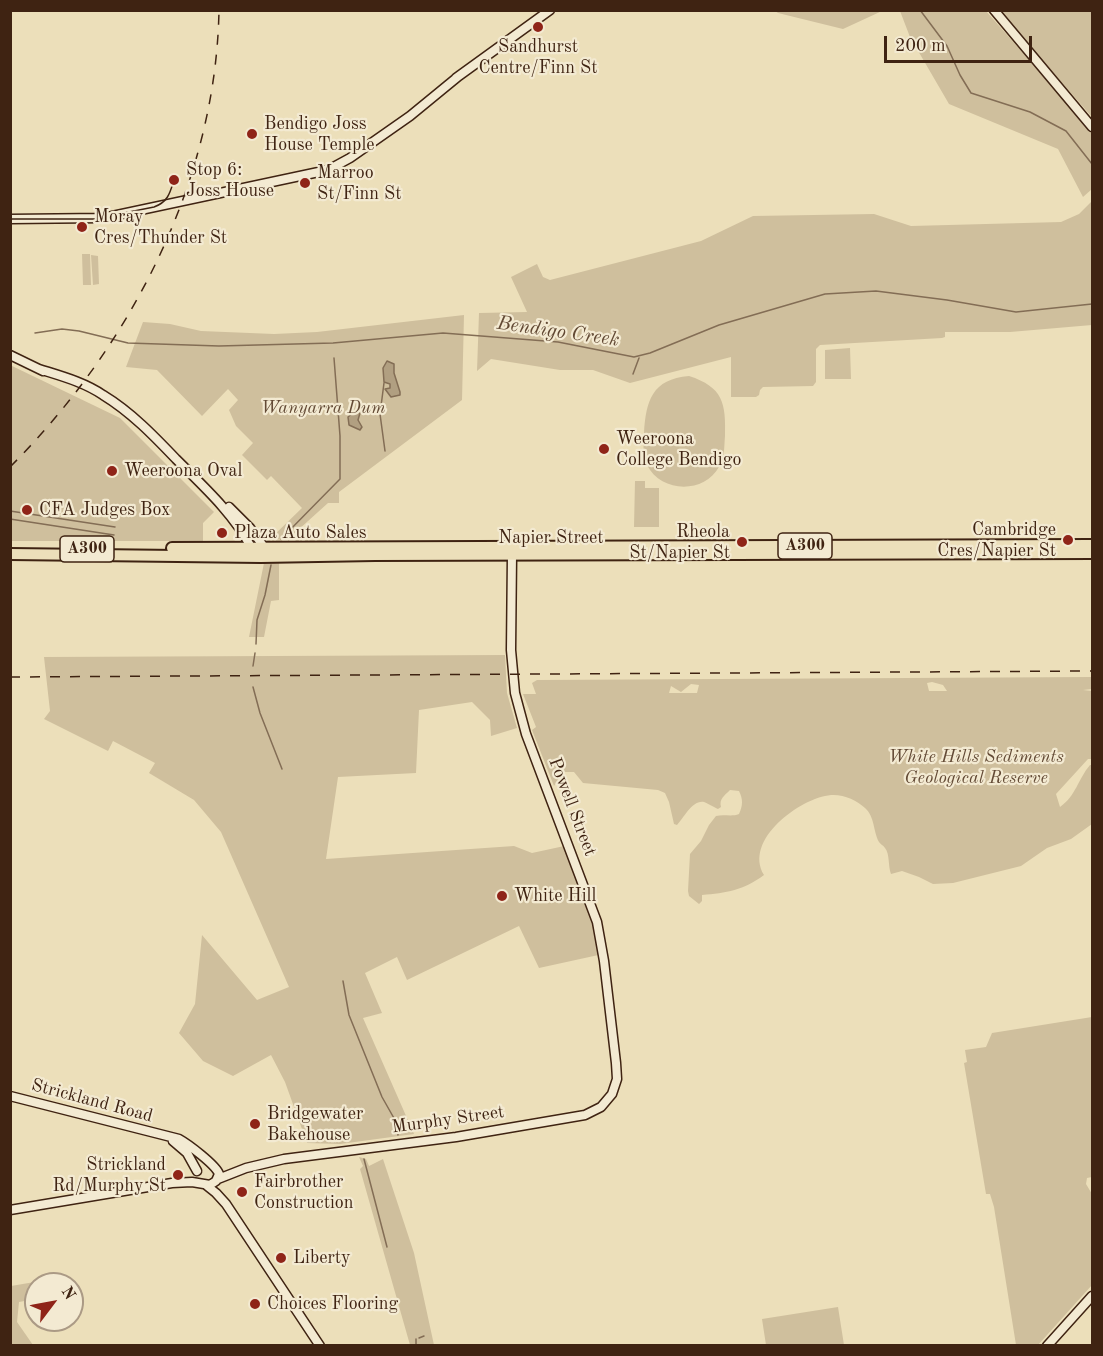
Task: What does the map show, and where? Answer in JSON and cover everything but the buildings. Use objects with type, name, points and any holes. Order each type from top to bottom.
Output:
[{"type":"highway","points":[[981,545],[1023,549],[1025,553]]},
{"type":"highway","name":"Napier Street","points":[[514,551],[744,546],[1092,545]]},
{"type":"highway","points":[[744,546],[780,550],[783,554]]},
{"type":"highway","points":[[949,546],[956,550],[998,553]]},
{"type":"highway","points":[[251,547],[258,552],[301,557]]},
{"type":"highway","name":"Napier Street","points":[[10,552],[264,547],[385,551],[783,554],[1092,553]]},
{"type":"highway","name":"Napier Street","points":[[65,551],[301,557],[385,551]]},
{"type":"street","points":[[10,219],[94,219],[328,168],[354,153],[409,114],[550,10]]},
{"type":"street","points":[[994,10],[1092,126]]},
{"type":"street","points":[[10,355],[122,409],[148,430],[205,488],[238,525],[251,547]]},
{"type":"street","points":[[205,488],[244,522],[264,547]]},
{"type":"street","name":"Powell Street","points":[[514,551],[519,710],[597,922],[616,1063],[617,1079],[612,1094]]},
{"type":"street","name":"Murphy Street","points":[[218,1179],[246,1168],[303,1156],[456,1137],[572,1118],[597,1111],[612,1094]]},
{"type":"street","name":"Strickland Road","points":[[10,1096],[186,1143],[213,1164]]},
{"type":"street","name":"Strickland Road","points":[[165,1137],[184,1149],[197,1171]]},
{"type":"street","points":[[172,1183],[185,1179],[203,1164],[213,1164],[218,1171],[218,1179],[226,1204]]},
{"type":"street","name":"Murphy Street","points":[[213,1164],[228,1168],[246,1168]]},
{"type":"street","points":[[197,1171],[197,1179],[213,1190],[226,1204],[320,1346]]},
{"type":"street","points":[[10,1210],[172,1183],[213,1184],[218,1179]]},
{"type":"street","points":[[1047,1346],[1092,1296]]},
{"type":"green space","points":[[775,11],[882,11],[843,29]]},
{"type":"green space","points":[[900,11],[986,11],[1092,131],[1092,189],[1083,197],[1058,149],[949,104],[910,37]]},
{"type":"green space","points":[[999,11],[1092,11],[1092,117]]},
{"type":"green space","points":[[1092,201],[1092,325],[1010,332],[945,332],[945,337],[942,338],[820,345],[816,349],[816,382],[813,386],[763,387],[756,397],[731,397],[731,357],[630,383],[593,370],[560,370],[491,359],[477,371],[479,313],[527,312],[511,277],[537,264],[543,277],[550,280],[701,241],[753,216],[874,214],[911,226],[1061,222],[1079,214]]},
{"type":"green space","points":[[82,254],[90,254],[91,285],[83,285]]},
{"type":"green space","points":[[91,255],[98,256],[99,284],[93,285]]},
{"type":"green space","name":"Wanyarra Dum","points":[[464,315],[462,400],[339,492],[339,503],[328,503],[287,540],[270,539],[302,508],[271,476],[267,480],[242,455],[253,443],[236,426],[229,410],[238,400],[228,389],[202,416],[157,370],[126,367],[143,322],[170,324],[201,331],[274,334],[317,332]]},
{"type":"green space","points":[[850,348],[851,379],[825,379],[825,350]]},
{"type":"green space","points":[[10,365],[120,418],[214,512],[203,523],[203,541],[11,541]]},
{"type":"green space","points":[[689,376],[709,385],[716,391],[725,414],[725,436],[722,459],[712,476],[693,486],[683,487],[662,481],[653,474],[646,461],[644,437],[647,411],[653,394],[667,382]]},
{"type":"green space","points":[[635,481],[645,481],[645,488],[659,488],[659,527],[634,527]]},
{"type":"green space","points":[[264,563],[279,563],[279,600],[271,601],[264,637],[249,637]]},
{"type":"green space","points":[[505,655],[507,693],[517,728],[491,736],[490,720],[472,702],[419,710],[416,773],[338,777],[326,859],[514,846],[532,853],[569,845],[603,954],[539,968],[519,926],[407,980],[397,957],[365,973],[382,1013],[363,1018],[414,1134],[340,1144],[307,1143],[285,1082],[271,1055],[233,1076],[203,1061],[179,1033],[195,1004],[202,935],[257,1000],[289,987],[221,832],[194,800],[149,773],[155,763],[113,741],[108,751],[44,719],[50,711],[44,657]]},
{"type":"green space","name":"White Hills Sediments Geological Reserve","points":[[1092,677],[1092,689],[1083,690],[1092,691],[1092,759],[1088,759],[1056,794],[1060,807],[1070,798],[1086,770],[1092,765],[1092,824],[1071,839],[1047,848],[1021,866],[953,883],[933,884],[902,871],[891,874],[887,851],[879,842],[868,812],[854,800],[840,795],[831,795],[804,804],[778,823],[761,848],[760,862],[764,875],[734,890],[702,895],[702,901],[699,904],[689,896],[688,891],[690,854],[716,816],[739,814],[742,802],[739,791],[730,790],[722,798],[721,807],[718,809],[704,802],[696,804],[677,825],[674,824],[665,793],[658,790],[583,783],[574,772],[563,772],[554,786],[532,730],[536,727],[523,694],[536,694],[532,683],[537,680]],"holes":[[[927,683],[943,685],[947,691],[929,691]],[[691,684],[699,685],[697,693],[669,693],[671,686],[681,692]]]},
{"type":"green space","points":[[1092,1017],[1092,1177],[1087,1178],[1086,1184],[1092,1194],[1092,1285],[1038,1345],[1016,1345],[994,1207],[990,1194],[986,1194],[964,1063],[967,1062],[965,1050],[986,1047],[992,1033]]},
{"type":"green space","points":[[359,1157],[366,1159],[369,1166],[383,1159],[414,1253],[434,1345],[410,1345],[360,1169],[363,1166]]},
{"type":"green space","points":[[24,1284],[24,1301],[19,1302],[17,1322],[33,1345],[11,1345],[11,1286]]},
{"type":"green space","points":[[838,1307],[844,1345],[766,1345],[762,1319]]},
{"type":"shaded area","points":[[387,361],[394,364],[400,395],[391,397],[385,389],[390,388],[390,384],[384,382],[383,368]]},
{"type":"shaded area","points":[[354,412],[360,413],[358,420],[362,427],[360,430],[349,425],[348,417]]},
{"type":"waterway","points":[[920,10],[947,46],[971,93],[1030,112],[1066,131],[1092,164]]},
{"type":"waterway","name":"Bendigo Creek","points":[[35,333],[62,329],[128,343],[219,346],[333,343],[443,333],[558,342],[634,357],[650,353],[719,325],[825,294],[876,291],[1016,312],[1092,304]]},
{"type":"waterway","points":[[281,539],[340,479],[340,436],[334,358]]},
{"type":"waterway","points":[[633,374],[639,358]]},
{"type":"waterway","points":[[384,383],[380,414],[385,451]]},
{"type":"waterway","points":[[10,511],[115,527]]},
{"type":"waterway","points":[[10,519],[114,535]]},
{"type":"waterway","points":[[256,644],[257,620],[271,565]]},
{"type":"waterway","points":[[253,666],[255,653]]},
{"type":"waterway","points":[[253,687],[260,713],[282,769]]},
{"type":"waterway","points":[[343,981],[349,1015],[382,1097],[395,1120],[398,1135]]},
{"type":"waterway","points":[[364,1159],[387,1247]]},
{"type":"waterway","points":[[419,1338],[424,1336]]},
{"type":"waterway","points":[[416,1339],[416,1346]]},
{"type":"tram line","points":[[10,219],[94,219],[154,207],[165,200],[174,180]]},
{"type":"railway","points":[[10,467],[53,420],[93,369],[128,315],[158,258],[183,199],[202,137],[214,74],[219,10]]},
{"type":"railway","points":[[10,677],[1092,671]]},
{"type":"place","name":"Sandhurst Centre/Finn St","points":[[538,27]]},
{"type":"place","name":"Bendigo Joss House Temple","points":[[252,134]]},
{"type":"place","name":"Stop 6: Joss House","points":[[174,180]]},
{"type":"place","name":"Marroo St/Finn St","points":[[305,183]]},
{"type":"place","name":"Moray Cres/Thunder St","points":[[82,227]]},
{"type":"place","name":"Weeroona College Bendigo","points":[[604,449]]},
{"type":"place","name":"Weeroona Oval","points":[[112,471]]},
{"type":"place","name":"CFA Judges Box","points":[[27,510]]},
{"type":"place","name":"Plaza Auto Sales","points":[[222,533]]},
{"type":"place","name":"Cambridge Cres/Napier St","points":[[1068,540]]},
{"type":"place","name":"Rheola St/Napier St","points":[[742,542]]},
{"type":"place","name":"White Hill","points":[[502,896]]},
{"type":"place","name":"Bridgewater Bakehouse","points":[[255,1124]]},
{"type":"place","name":"Strickland Rd/Murphy St","points":[[178,1175]]},
{"type":"place","name":"Fairbrother Construction","points":[[242,1192]]},
{"type":"place","name":"Liberty","points":[[281,1258]]},
{"type":"place","name":"Choices Flooring","points":[[255,1304]]}]
